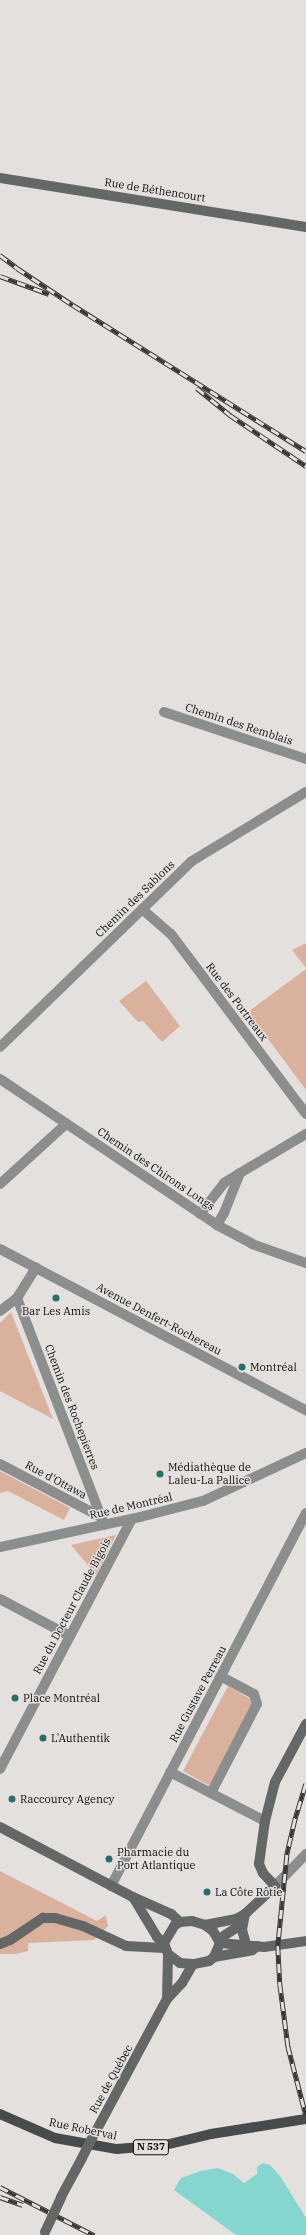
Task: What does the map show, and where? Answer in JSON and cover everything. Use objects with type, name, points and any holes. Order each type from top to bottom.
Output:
[{"type":"main road","name":"Rue Roberval","points":[[0,2114],[56,2138],[117,2149],[165,2145],[211,2134],[306,2119]]},
{"type":"street","name":"Rue de Béthencourt","points":[[0,178],[306,227]]},
{"type":"street","name":"Chemin des Remblais","points":[[164,712],[306,759]]},
{"type":"street","name":"Chemin des Sablons","points":[[0,1047],[192,862],[306,792]]},
{"type":"street","name":"Rue des Portreaux","points":[[142,909],[171,934],[306,1114]]},
{"type":"street","name":"Chemin des Chirons Longs","points":[[0,1079],[217,1225],[252,1244],[306,1263]]},
{"type":"street","points":[[0,1184],[66,1124]]},
{"type":"street","points":[[200,1214],[224,1183],[306,1134]]},
{"type":"street","points":[[217,1225],[224,1213],[240,1174]]},
{"type":"street","name":"Avenue Denfert-Rochereau","points":[[0,1249],[306,1410]]},
{"type":"street","points":[[0,1311],[17,1298],[36,1268]]},
{"type":"street","name":"Chemin des Rochepierres","points":[[17,1298],[102,1521]]},
{"type":"street","name":"Rue de Montréal","points":[[0,1547],[102,1521],[132,1519],[203,1501],[306,1453]]},
{"type":"street","name":"Rue d'Ottawa","points":[[0,1464],[102,1521]]},
{"type":"street","name":"Rue Gustave Perreau","points":[[111,1886],[306,1513]]},
{"type":"street","name":"Rue du Docteur Claude Bigois","points":[[0,1769],[132,1519]]},
{"type":"street","points":[[0,1599],[70,1636]]},
{"type":"street","points":[[211,1793],[257,1704],[254,1694],[220,1676]]},
{"type":"street","points":[[275,1886],[263,1874],[259,1864],[265,1821],[275,1782],[306,1724]]},
{"type":"street","points":[[170,1772],[265,1821]]},
{"type":"street","points":[[0,1828],[111,1886],[171,1914],[180,1922]]},
{"type":"street","points":[[214,1957],[219,1941],[243,1919],[306,1854]]},
{"type":"street","points":[[133,1897],[157,1937],[180,1964],[204,1962],[214,1957],[252,1950],[258,1946]]},
{"type":"street","points":[[0,1944],[10,1940],[43,1918],[55,1918],[83,1926],[126,1946],[166,1948]]},
{"type":"street","points":[[166,1948],[170,1930],[180,1922],[192,1921],[206,1925],[243,1919]]},
{"type":"street","points":[[243,1919],[242,1930],[246,1944]]},
{"type":"street","points":[[206,1925],[219,1941],[258,1946],[306,1941]]},
{"type":"street","name":"Rue de Québec","points":[[166,1948],[167,1999]]},
{"type":"street","name":"Rue de Québec","points":[[44,2234],[61,2197],[167,1999],[182,1983],[193,1964]]},
{"type":"shaded area","points":[[306,943],[306,968],[292,950]]},
{"type":"shaded area","points":[[306,969],[306,1090],[248,1012]]},
{"type":"shaded area","points":[[146,981],[180,1026],[162,1042],[143,1021],[138,1022],[119,1001]]},
{"type":"shaded area","points":[[11,1312],[53,1419],[0,1391],[0,1323]]},
{"type":"shaded area","points":[[0,1471],[70,1508],[64,1520],[8,1491],[0,1493]]},
{"type":"shaded area","points":[[116,1535],[96,1575],[71,1545]]},
{"type":"shaded area","points":[[228,1686],[252,1700],[253,1705],[212,1783],[208,1785],[183,1771]]},
{"type":"shaded area","points":[[0,1871],[97,1921],[106,1915],[108,1926],[94,1940],[28,1943],[28,1951],[16,1954],[0,1954]]},
{"type":"water","points":[[263,2163],[270,2165],[280,2176],[306,2218],[306,2235],[236,2235],[174,2190],[181,2178],[201,2171],[218,2168],[233,2174],[244,2183],[257,2174],[257,2167]]},
{"type":"railway","points":[[0,255],[73,305],[306,451]]},
{"type":"railway","points":[[0,276],[49,294]]},
{"type":"railway","points":[[197,388],[230,415],[306,466]]},
{"type":"railway","points":[[306,1784],[295,1820],[287,1856],[278,1946],[280,1984],[288,2046],[306,2115]]},
{"type":"railway","points":[[0,2187],[94,2235]]},
{"type":"railway","points":[[0,2197],[23,2205]]},
{"type":"place","name":"Bar Les Amis","points":[[56,1298]]},
{"type":"place","name":"Montréal","points":[[242,1367]]},
{"type":"place","name":"Médiathèque de Laleu-La Pallice","points":[[160,1474]]},
{"type":"place","name":"Place Montréal","points":[[15,1698]]},
{"type":"place","name":"L'Authentik","points":[[43,1738]]},
{"type":"place","name":"Raccourcy Agency","points":[[12,1799]]},
{"type":"place","name":"Pharmacie du Port Atlantique","points":[[109,1859]]},
{"type":"place","name":"La Côte Rôtie","points":[[207,1892]]}]
